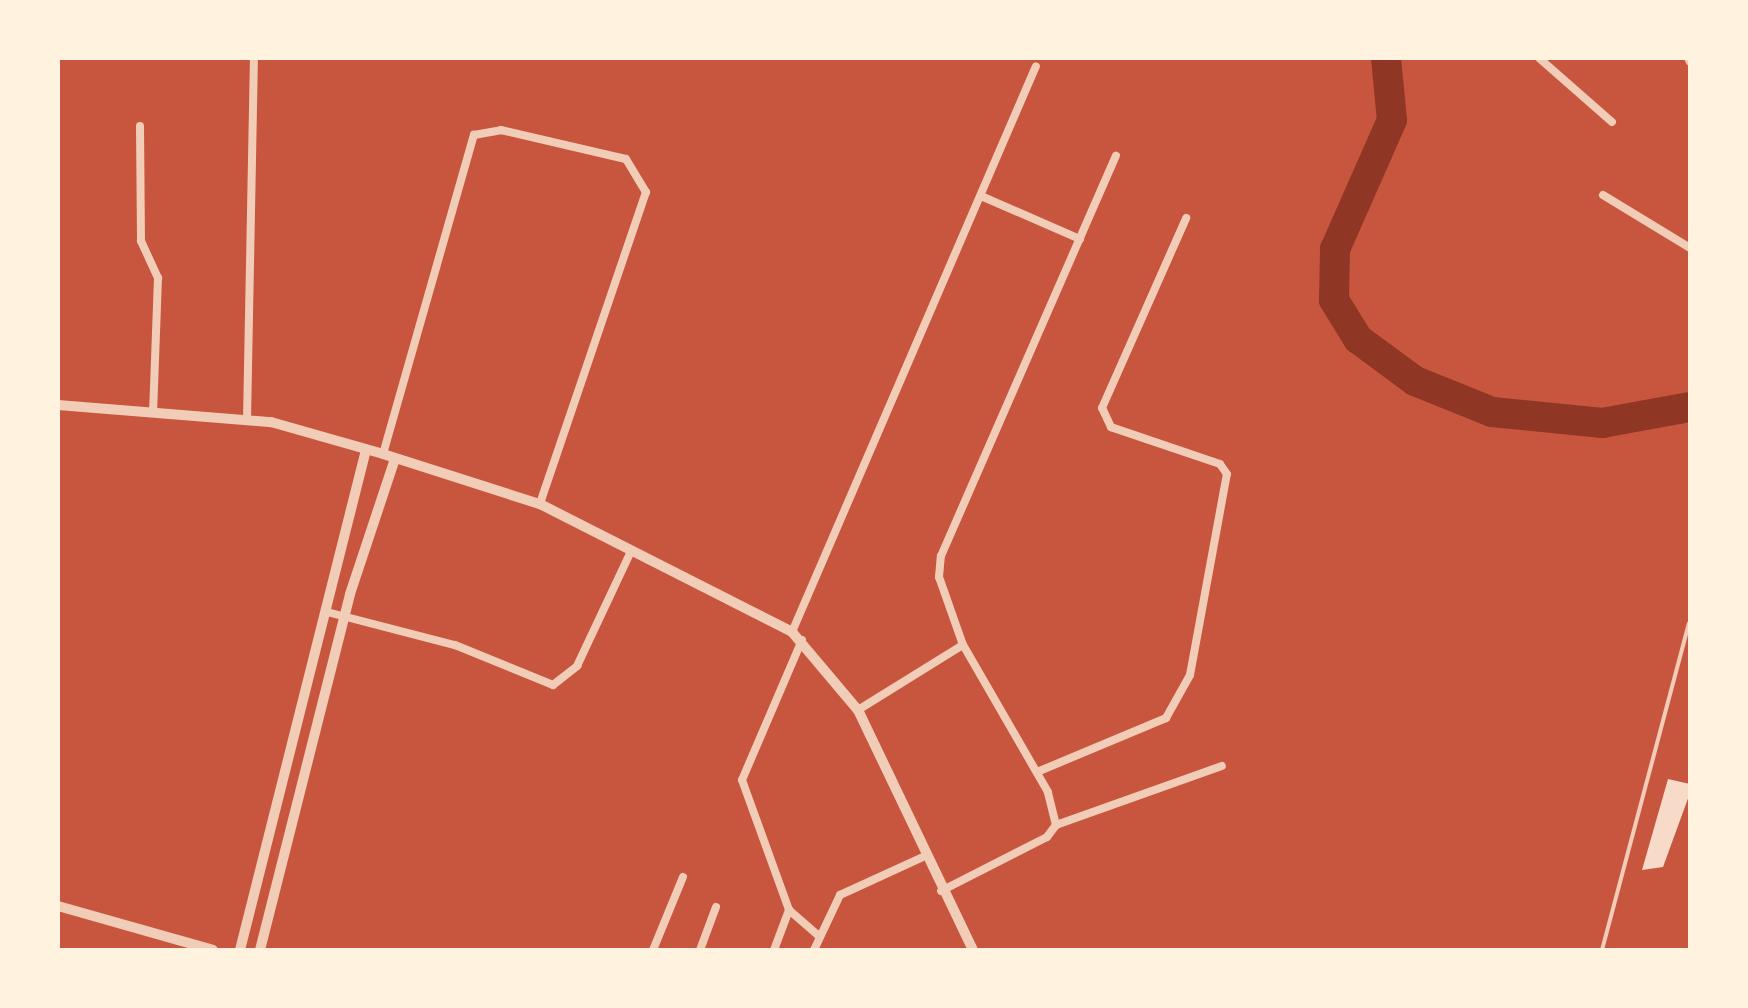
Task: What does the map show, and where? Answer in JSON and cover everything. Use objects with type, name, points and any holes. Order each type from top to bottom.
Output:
[{"type":"street","points":[[247,420],[254,58]]},
{"type":"street","points":[[1539,58],[1612,122]]},
{"type":"street","points":[[792,632],[1036,66]]},
{"type":"street","points":[[140,126],[141,241],[158,278],[153,412]]},
{"type":"street","points":[[383,454],[474,135],[501,130],[626,159],[637,167],[646,192],[540,504]]},
{"type":"street","points":[[1056,825],[1037,772],[963,645],[942,591],[941,556],[1116,156]]},
{"type":"street","points":[[1603,195],[1690,248]]},
{"type":"street","points":[[981,196],[1080,239]]},
{"type":"street","points":[[1037,772],[1166,718],[1190,675],[1227,474],[1220,464],[1111,427],[1102,408],[1186,218]]},
{"type":"street","points":[[58,405],[247,420],[383,454],[540,504],[792,632],[802,640],[858,710],[941,891],[973,950]]},
{"type":"street","points":[[240,950],[366,450]]},
{"type":"street","points":[[260,950],[344,616],[395,459]]},
{"type":"street","points":[[327,612],[455,645],[553,685],[577,666],[631,551]]},
{"type":"street","points":[[802,640],[742,780],[789,910],[819,936]]},
{"type":"street","points":[[858,710],[963,645]]},
{"type":"street","points":[[302,709],[319,714]]},
{"type":"street","points":[[941,891],[1047,837],[1056,825],[1222,766]]},
{"type":"street","points":[[814,950],[840,895],[925,856]]},
{"type":"street","points":[[653,950],[683,877]]},
{"type":"street","points":[[58,906],[213,950]]},
{"type":"street","points":[[700,950],[716,907]]},
{"type":"street","points":[[774,950],[789,910]]},
{"type":"lane","points":[[1602,950],[1689,623]]},
{"type":"building","points":[[1668,779],[1690,784],[1690,793],[1663,867],[1642,870]]},
{"type":"waterway","points":[[1386,58],[1392,120],[1335,249],[1334,300],[1358,339],[1415,381],[1492,412],[1602,423],[1690,407]]}]
